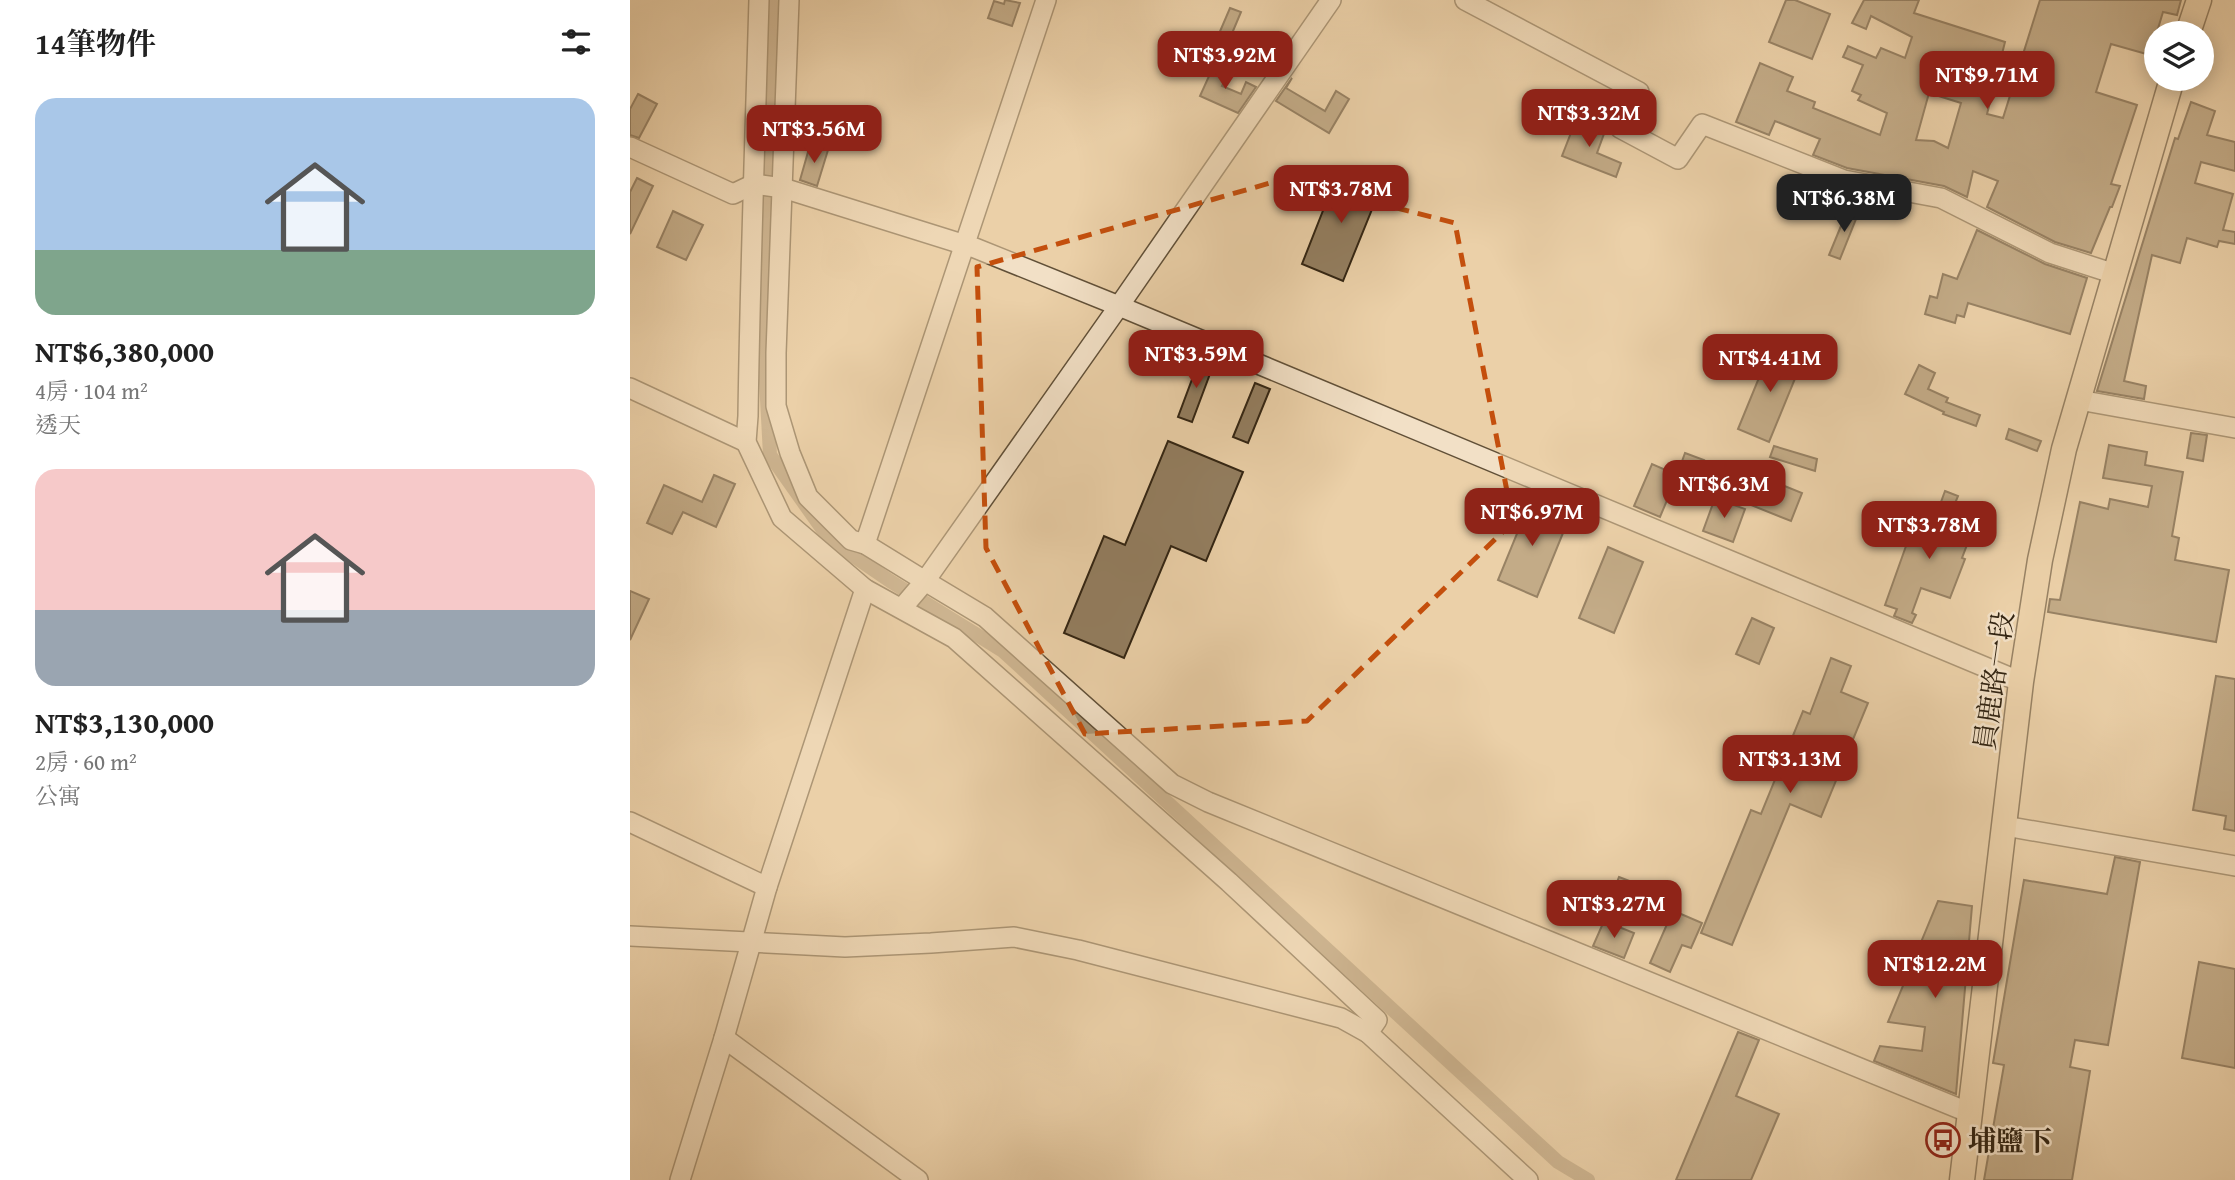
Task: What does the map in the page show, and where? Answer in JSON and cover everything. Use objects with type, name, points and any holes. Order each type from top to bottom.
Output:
[{"type":"main road","points":[[2192,21],[2199,0]]},
{"type":"main road","name":"員鹿路一段","points":[[1962,1180],[2021,682],[2040,560],[2064,449],[2168,91]]},
{"type":"lane","points":[[759,0],[746,442],[782,519],[865,589],[954,638],[1229,882],[1377,1020],[1368,1033]]},
{"type":"lane","points":[[789,0],[776,406],[807,497],[851,540],[865,544],[985,617],[1172,784],[1234,812],[1970,1113]]},
{"type":"lane","points":[[865,544],[1046,0]]},
{"type":"lane","points":[[902,608],[925,581],[1331,0]]},
{"type":"lane","points":[[1465,0],[1639,92],[1620,128],[1678,159],[1702,124],[1844,180],[1941,198],[2050,253],[2115,274]]},
{"type":"lane","points":[[630,147],[733,194],[754,184],[783,188],[965,245],[1119,306],[2021,682]]},
{"type":"lane","points":[[630,388],[746,442]]},
{"type":"lane","points":[[2079,400],[2235,428]]},
{"type":"lane","points":[[680,1180],[767,887],[865,589]]},
{"type":"lane","points":[[630,822],[767,887]]},
{"type":"lane","points":[[2005,826],[2235,866]]},
{"type":"lane","points":[[630,936],[845,947],[1014,937],[1078,950],[1341,1018],[1368,1033],[1528,1180]]},
{"type":"lane","points":[[724,1038],[918,1180]]},
{"type":"highlighted area","points":[[1284,179],[1455,223],[1513,522],[1307,721],[1085,734],[986,548],[977,267]]},
{"type":"building","points":[[1005,0],[1020,3],[1012,26],[988,18],[994,1],[1004,4]]},
{"type":"building","points":[[1786,0],[1795,0],[1830,14],[1812,59],[1769,42]]},
{"type":"building","points":[[1864,0],[1919,0],[1914,13],[2005,42],[1987,114],[2003,118],[2040,0],[2181,0],[2177,15],[2163,12],[2160,21],[2144,21],[2144,53],[2111,44],[2096,92],[2137,105],[2111,184],[2120,186],[2091,253],[2055,242],[1987,207],[1998,181],[1973,171],[1967,197],[1944,186],[1847,168],[1813,155],[1820,139],[1775,121],[1769,135],[1736,122],[1760,63],[1793,77],[1787,91],[1815,102],[1813,108],[1880,135],[1887,113],[1858,100],[1861,95],[1852,91],[1863,65],[1843,57],[1848,46],[1876,58],[1881,48],[1905,58],[1912,37],[1871,16],[1866,29],[1852,23]],"holes":[[[1929,93],[1961,103],[1948,148],[1934,141],[1916,140]]]},
{"type":"building","points":[[1230,8],[1241,12],[1220,62],[1209,57]]},
{"type":"building","points":[[1214,65],[1229,71],[1222,86],[1241,94],[1246,82],[1256,87],[1238,113],[1200,96]]},
{"type":"building","points":[[1292,78],[1286,88],[1325,111],[1336,91],[1349,99],[1329,133],[1276,101]]},
{"type":"building","points":[[638,94],[657,104],[639,138],[630,135],[630,109]]},
{"type":"building","points":[[2191,102],[2215,111],[2207,135],[2235,142],[2235,171],[2201,162],[2195,183],[2233,194],[2223,230],[2235,232],[2235,244],[2219,241],[2217,247],[2187,238],[2180,263],[2152,255],[2124,381],[2146,386],[2144,399],[2097,391],[2175,138],[2178,139]]},
{"type":"building","points":[[1576,120],[1605,131],[1597,153],[1621,163],[1616,177],[1562,156]]},
{"type":"building","points":[[810,145],[828,150],[817,186],[800,180]]},
{"type":"building","points":[[1339,170],[1381,187],[1343,281],[1302,264]]},
{"type":"building","points":[[637,178],[653,186],[630,234],[630,192]]},
{"type":"building","points":[[1848,209],[1858,214],[1840,259],[1829,255]]},
{"type":"building","points":[[673,211],[703,225],[686,260],[657,247]]},
{"type":"building","points":[[1977,230],[2045,264],[2087,278],[2070,334],[1968,303],[1964,317],[1957,315],[1955,323],[1925,314],[1930,296],[1937,298],[1943,274],[1957,279]]},
{"type":"building","points":[[1772,346],[1803,359],[1769,442],[1738,429]]},
{"type":"building","points":[[1200,358],[1214,363],[1192,422],[1178,417]]},
{"type":"building","points":[[1919,365],[1935,373],[1928,389],[1948,398],[1946,402],[1980,415],[1976,426],[1943,414],[1944,412],[1905,394]]},
{"type":"building","points":[[1255,383],[1270,389],[1248,443],[1233,437]]},
{"type":"building","points":[[2009,429],[2041,441],[2037,451],[2006,439]]},
{"type":"building","points":[[2191,433],[2207,435],[2203,461],[2187,458]]},
{"type":"building","points":[[1168,441],[1243,472],[1206,561],[1171,546],[1124,658],[1064,633],[1104,536],[1125,545]]},
{"type":"building","points":[[2109,445],[2147,452],[2145,465],[2183,472],[2172,536],[2179,538],[2175,560],[2229,570],[2216,642],[2048,612],[2050,599],[2060,600],[2080,502],[2108,509],[2110,499],[2148,507],[2152,486],[2103,478]]},
{"type":"building","points":[[1774,446],[1817,459],[1815,471],[1770,457]]},
{"type":"building","points":[[1685,453],[1704,460],[1689,501],[1670,493],[1660,517],[1634,506],[1652,464],[1677,475]]},
{"type":"building","points":[[714,475],[735,484],[716,527],[683,512],[672,534],[647,523],[664,485],[702,502]]},
{"type":"building","points":[[1757,475],[1802,493],[1791,521],[1746,503]]},
{"type":"building","points":[[1945,491],[1958,496],[1945,528],[1970,537],[1962,558],[1965,559],[1950,598],[1921,588],[1912,613],[1916,615],[1912,623],[1894,616],[1897,609],[1885,605],[1916,518],[1933,524]]},
{"type":"building","points":[[1534,492],[1557,502],[1547,526],[1563,533],[1537,597],[1498,580]]},
{"type":"building","points":[[1715,498],[1745,509],[1733,542],[1703,531]]},
{"type":"building","points":[[1608,547],[1643,562],[1614,633],[1579,618]]},
{"type":"building","points":[[630,591],[649,599],[630,640]]},
{"type":"building","points":[[1752,618],[1774,628],[1759,664],[1736,654]]},
{"type":"building","points":[[1831,658],[1851,666],[1841,692],[1868,703],[1821,817],[1790,804],[1732,945],[1701,933],[1751,810],[1761,814],[1803,711],[1810,714]]},
{"type":"building","points":[[2216,676],[2235,679],[2235,831],[2224,829],[2226,816],[2193,810]]},
{"type":"building","points":[[2115,857],[2140,862],[2108,1045],[2075,1040],[2070,1067],[2090,1071],[2072,1180],[1984,1180],[2004,1065],[1993,1063],[2024,880],[2107,894]]},
{"type":"building","points":[[1619,877],[1653,890],[1646,908],[1612,895]]},
{"type":"building","points":[[1938,901],[1972,906],[1956,1094],[1874,1061],[1880,1046],[1922,1051],[1925,1027],[1888,1022]]},
{"type":"building","points":[[1667,908],[1702,923],[1691,948],[1682,945],[1670,972],[1650,963],[1668,922],[1663,920]]},
{"type":"building","points":[[1604,921],[1634,933],[1624,958],[1593,946]]},
{"type":"building","points":[[2199,962],[2235,969],[2235,1068],[2182,1058]]},
{"type":"building","points":[[1738,1032],[1759,1040],[1736,1096],[1779,1114],[1751,1180],[1676,1180]]},
{"type":"waterway","points":[[773,0],[765,362],[770,455],[830,540],[890,581],[1003,651],[1558,1162],[1588,1180]]},
{"type":"place","name":"埔鹽下","points":[[1943,1140]]}]
